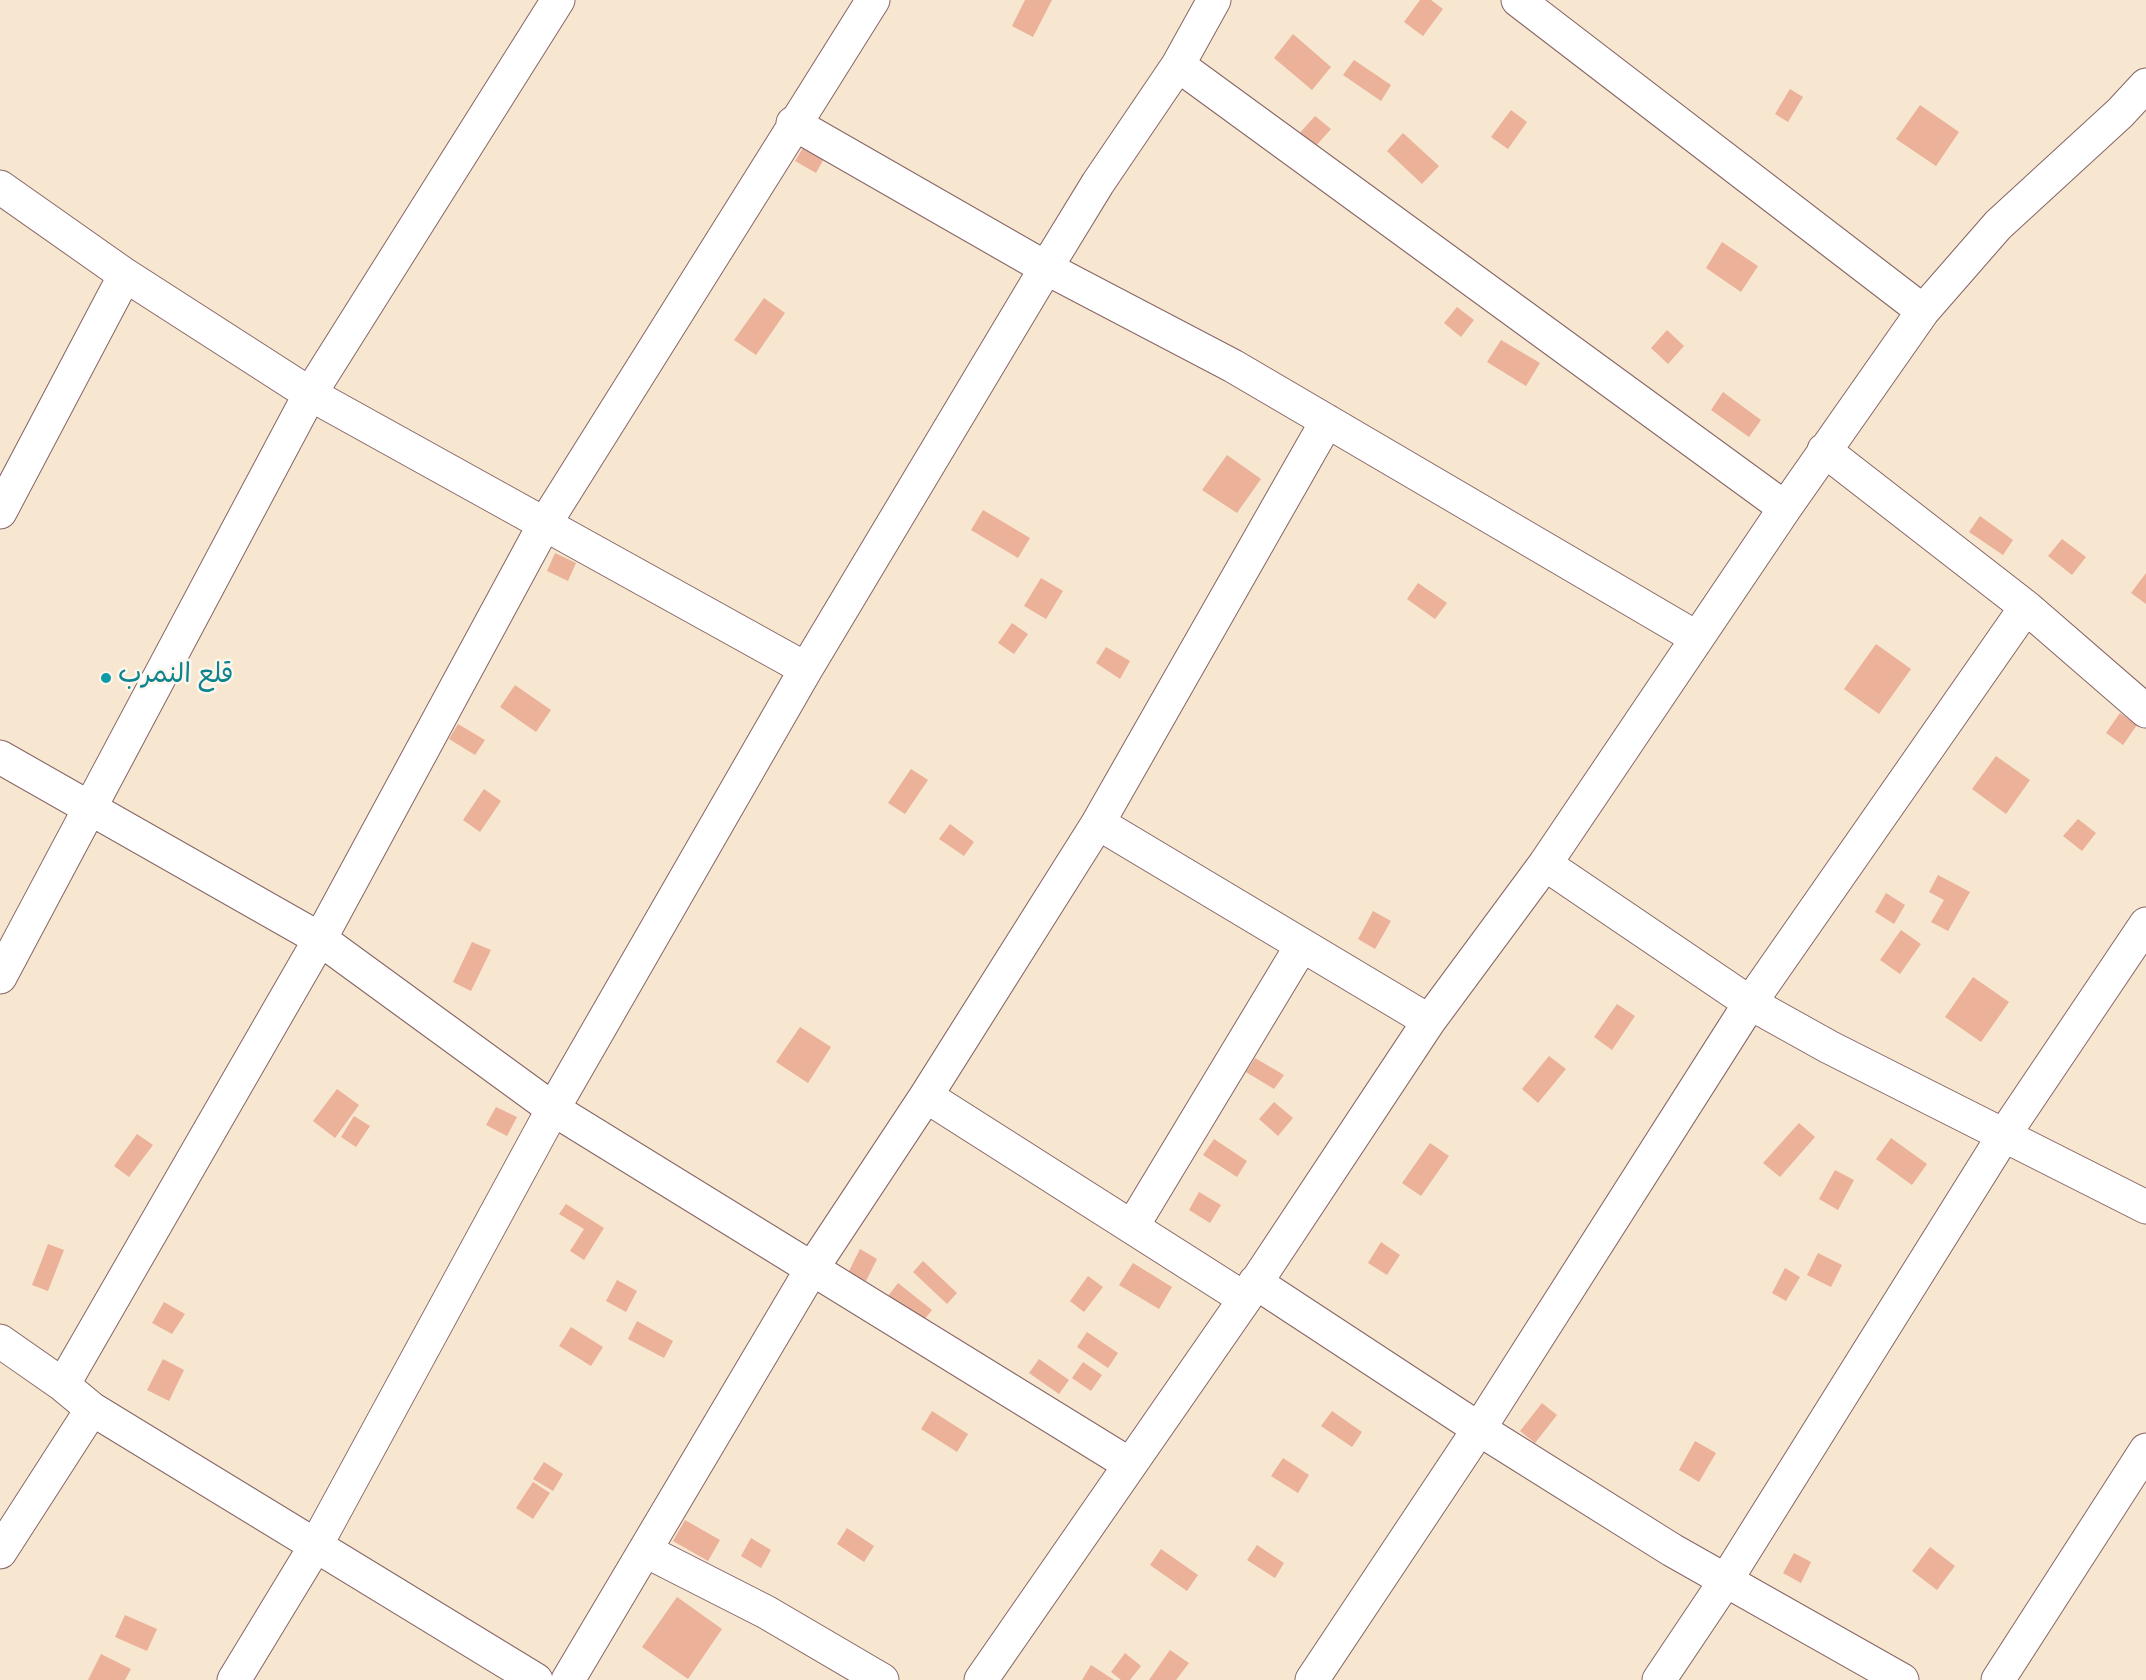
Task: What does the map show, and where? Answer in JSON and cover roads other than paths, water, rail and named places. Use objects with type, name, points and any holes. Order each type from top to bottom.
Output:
[{"type":"street","points":[[0,977],[310,394],[558,0]]},
{"type":"street","points":[[63,1384],[320,939],[544,525],[873,0]]},
{"type":"street","points":[[234,1680],[315,1545],[553,1109],[806,669],[1046,268],[1098,183],[1178,65],[1214,0]]},
{"type":"street","points":[[1518,0],[1923,311]]},
{"type":"street","points":[[1178,65],[1785,508]]},
{"type":"street","points":[[981,1680],[1250,1290],[1430,1021],[1545,864],[1824,450],[1923,311],[1998,225],[2120,113],[2146,85]]},
{"type":"street","points":[[794,123],[1046,268],[1233,366],[1697,638]]},
{"type":"street","points":[[0,187],[125,275],[310,394],[806,669]]},
{"type":"street","points":[[0,512],[125,275]]},
{"type":"street","points":[[568,1680],[813,1267],[926,1096],[1098,823],[1328,422]]},
{"type":"street","points":[[1824,450],[2026,607],[2146,711]]},
{"type":"street","points":[[1312,1680],[1479,1429],[1750,1003],[2026,607]]},
{"type":"street","points":[[0,757],[320,939],[553,1109],[813,1267],[1129,1464]]},
{"type":"street","points":[[1098,823],[1430,1021]]},
{"type":"street","points":[[1545,864],[1750,1003],[1829,1047],[2146,1207]]},
{"type":"street","points":[[1659,1680],[1726,1580],[2004,1135],[2146,924]]},
{"type":"street","points":[[1132,1227],[1302,945]]},
{"type":"street","points":[[926,1096],[1132,1227],[1250,1290],[1672,1550],[1902,1680]]},
{"type":"street","points":[[0,1341],[63,1384],[92,1409],[536,1680]]},
{"type":"street","points":[[0,1552],[92,1409]]},
{"type":"street","points":[[1998,1680],[2146,1450]]},
{"type":"street","points":[[646,1551],[766,1612],[882,1680]]},
{"type":"place","name":"قلع النمرب","points":[[106,678]]}]
